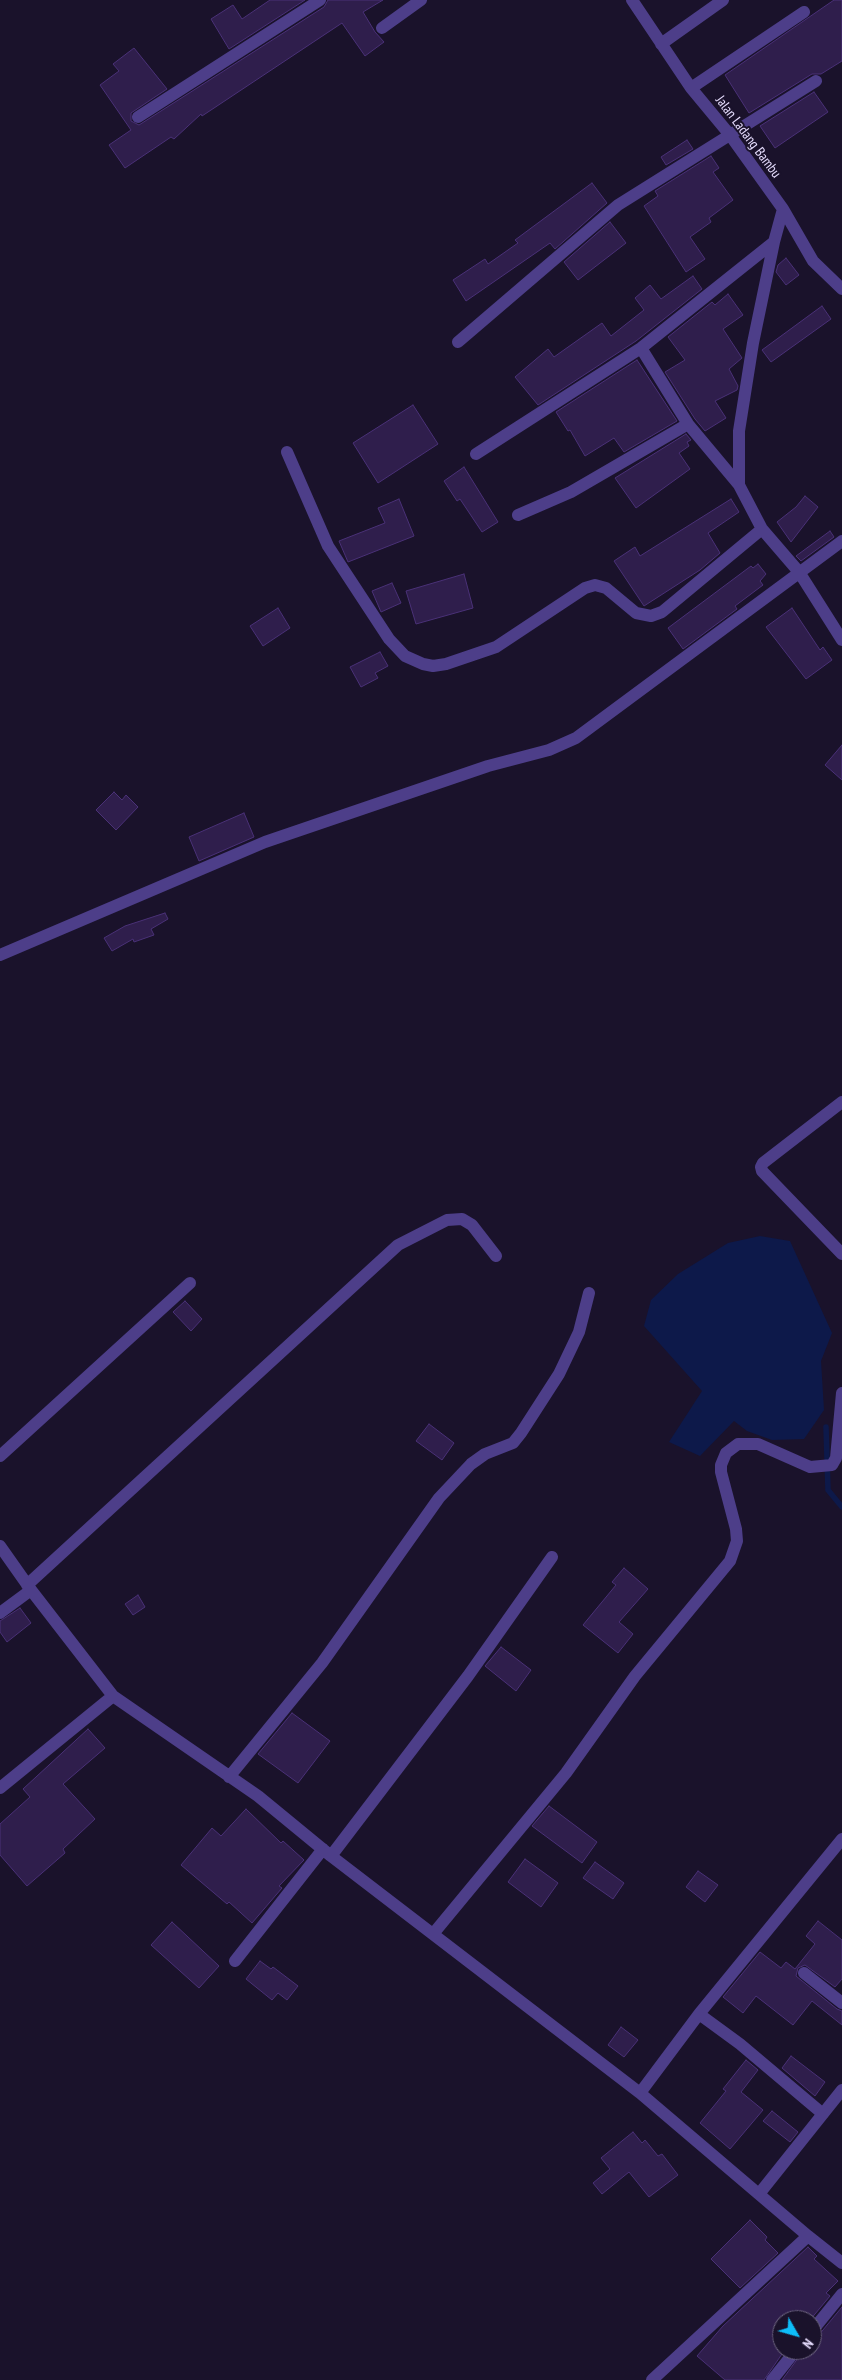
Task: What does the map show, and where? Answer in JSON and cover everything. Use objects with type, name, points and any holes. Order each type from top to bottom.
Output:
[{"type":"street","points":[[138,117],[320,0]]},
{"type":"street","points":[[382,28],[421,0]]},
{"type":"street","name":"Jalan Ladang Bambu","points":[[632,0],[691,88],[730,135],[783,209],[814,261],[842,289]]},
{"type":"street","points":[[661,44],[723,0]]},
{"type":"street","points":[[691,88],[804,12]]},
{"type":"street","points":[[458,342],[618,205],[816,81]]},
{"type":"street","points":[[739,484],[739,431],[753,343],[774,242],[783,209]]},
{"type":"street","points":[[476,454],[641,348],[774,242]]},
{"type":"street","points":[[641,348],[688,424],[739,484],[762,529],[799,572],[842,640]]},
{"type":"street","points":[[518,515],[571,492],[688,424]]},
{"type":"street","points":[[287,452],[328,546],[389,639],[406,656],[423,664],[433,666],[446,664],[496,647],[585,588],[595,585],[606,588],[636,613],[651,616],[662,612],[762,529]]},
{"type":"street","points":[[0,955],[265,842],[488,766],[562,745],[590,729],[842,541]]},
{"type":"street","points":[[842,1102],[763,1163],[761,1167],[762,1171],[842,1254]]},
{"type":"street","points":[[0,1613],[398,1245],[447,1220],[462,1219],[472,1224],[496,1256]]},
{"type":"street","points":[[0,1456],[190,1283]]},
{"type":"street","points":[[229,1777],[322,1663],[444,1492],[471,1464],[485,1454],[513,1443],[522,1433],[563,1365],[579,1332],[589,1293]]},
{"type":"street","points":[[433,1934],[566,1773],[635,1676],[730,1561],[736,1541],[736,1528],[721,1472],[721,1465],[726,1453],[738,1444],[758,1444],[810,1467],[831,1464],[842,1393]]},
{"type":"street","points":[[0,1546],[29,1588],[112,1696],[258,1796],[327,1853],[640,2093],[808,2236],[842,2262]]},
{"type":"street","points":[[236,1961],[327,1853],[468,1676],[552,1557]]},
{"type":"street","points":[[0,1788],[112,1696]]},
{"type":"street","points":[[640,2093],[699,2014],[842,1839]]},
{"type":"street","points":[[804,1973],[842,2003]]},
{"type":"street","points":[[699,2014],[740,2044],[823,2114]]},
{"type":"street","points":[[759,2194],[842,2090]]},
{"type":"street","points":[[652,2380],[808,2236]]},
{"type":"street","points":[[822,2319],[842,2294]]},
{"type":"street","points":[[772,2380],[788,2360]]},
{"type":"shaded area","points":[[760,1236],[790,1241],[832,1333],[821,1361],[824,1410],[804,1439],[772,1440],[747,1431],[734,1421],[700,1456],[669,1442],[702,1391],[644,1326],[651,1300],[678,1274],[728,1243]]},
{"type":"building","points":[[270,0],[305,0],[229,49],[211,19],[233,5],[242,19]]},
{"type":"building","points":[[328,0],[383,0],[363,12],[375,32],[384,42],[365,56],[342,23],[202,116],[201,114],[174,139],[171,137],[125,168],[109,145],[131,130],[100,85],[119,71],[113,64],[134,48],[167,89],[131,113],[131,121],[139,125],[324,7]]},
{"type":"building","points":[[834,0],[842,0],[842,61],[821,74],[812,74],[749,113],[725,75]]},
{"type":"building","points":[[814,92],[828,112],[775,148],[760,126]]},
{"type":"building","points":[[687,140],[693,149],[666,165],[661,157]]},
{"type":"building","points":[[711,156],[719,168],[713,172],[733,200],[709,218],[711,222],[690,237],[705,259],[686,272],[644,206],[658,196],[655,191]]},
{"type":"building","points":[[592,183],[607,203],[555,249],[550,243],[466,301],[453,280],[485,259],[488,264],[518,243],[515,240]]},
{"type":"building","points":[[610,222],[626,243],[578,280],[564,262]]},
{"type":"building","points":[[786,258],[799,275],[786,285],[776,272],[778,265]]},
{"type":"building","points":[[693,276],[702,289],[636,341],[538,405],[515,377],[548,349],[554,357],[602,323],[611,336],[644,310],[635,298],[650,285],[661,299]]},
{"type":"building","points":[[728,294],[743,315],[723,329],[742,358],[729,369],[738,386],[737,390],[715,401],[726,418],[705,431],[695,419],[665,372],[685,360],[668,337],[712,302],[715,305]]},
{"type":"building","points":[[822,306],[831,319],[771,362],[762,350]]},
{"type":"building","points":[[637,360],[677,421],[624,452],[614,438],[585,456],[570,430],[568,431],[556,412]]},
{"type":"building","points":[[413,405],[438,444],[378,483],[353,443]]},
{"type":"building","points":[[686,434],[691,440],[687,442],[689,446],[679,453],[690,469],[636,508],[615,478]]},
{"type":"building","points":[[464,467],[498,522],[482,532],[460,499],[457,501],[444,481]]},
{"type":"building","points":[[805,496],[818,507],[791,542],[777,522],[796,507]]},
{"type":"building","points":[[399,499],[414,536],[348,562],[339,541],[385,523],[378,508]]},
{"type":"building","points":[[731,499],[739,512],[708,533],[720,553],[700,570],[644,606],[614,561],[635,547],[640,556]]},
{"type":"building","points":[[830,531],[834,537],[801,561],[796,556]]},
{"type":"building","points":[[758,564],[766,574],[760,581],[763,585],[735,606],[737,609],[683,649],[668,628],[751,566],[753,568]]},
{"type":"building","points":[[464,574],[473,608],[416,624],[406,591]]},
{"type":"building","points":[[392,583],[401,603],[381,612],[372,591]]},
{"type":"building","points":[[278,608],[290,628],[263,646],[250,626]]},
{"type":"building","points":[[792,608],[820,650],[823,647],[832,660],[806,679],[766,627]]},
{"type":"building","points":[[380,652],[388,666],[375,673],[378,678],[361,687],[350,667]]},
{"type":"building","points":[[842,745],[842,780],[825,765]]},
{"type":"building","points":[[114,792],[122,800],[126,795],[138,807],[116,830],[96,810]]},
{"type":"building","points":[[244,813],[254,837],[199,861],[189,837]]},
{"type":"building","points":[[165,913],[168,919],[151,929],[154,935],[134,942],[133,939],[112,951],[104,938],[125,926]]},
{"type":"building","points":[[185,1301],[202,1319],[191,1331],[173,1312]]},
{"type":"building","points":[[429,1424],[454,1443],[442,1460],[416,1441]]},
{"type":"building","points":[[624,1568],[648,1589],[619,1622],[633,1634],[618,1653],[583,1625],[616,1585],[612,1582]]},
{"type":"building","points":[[138,1595],[145,1607],[133,1615],[125,1604]]},
{"type":"building","points":[[20,1608],[31,1623],[7,1642],[0,1632],[0,1621]]},
{"type":"building","points":[[501,1647],[531,1670],[516,1691],[485,1666]]},
{"type":"building","points":[[292,1713],[330,1741],[298,1783],[258,1754]]},
{"type":"building","points":[[88,1729],[105,1748],[63,1784],[95,1819],[63,1849],[65,1853],[27,1886],[0,1855],[0,1824],[30,1797],[23,1789]]},
{"type":"building","points":[[549,1806],[597,1842],[582,1863],[532,1826]]},
{"type":"building","points":[[246,1809],[281,1843],[283,1841],[304,1860],[279,1886],[282,1888],[252,1923],[229,1902],[227,1904],[181,1865],[212,1828],[221,1836]]},
{"type":"building","points":[[525,1859],[558,1883],[541,1907],[508,1882]]},
{"type":"building","points":[[595,1862],[624,1883],[613,1899],[583,1878]]},
{"type":"building","points":[[698,1871],[718,1885],[705,1902],[686,1887]]},
{"type":"building","points":[[818,1921],[842,1940],[842,1979],[835,1987],[805,1965],[798,1968],[796,1976],[842,2011],[842,2025],[812,2001],[793,2025],[756,1996],[743,2013],[723,1997],[760,1952],[781,1968],[786,1962],[795,1969],[815,1944],[806,1936]]},
{"type":"building","points":[[172,1922],[219,1966],[199,1988],[151,1945]]},
{"type":"building","points":[[260,1961],[271,1969],[273,1967],[298,1986],[287,2000],[278,1993],[272,2000],[246,1979]]},
{"type":"building","points":[[621,2027],[638,2040],[624,2057],[608,2045]]},
{"type":"building","points":[[791,2056],[825,2082],[815,2096],[782,2068]]},
{"type":"building","points":[[746,2060],[758,2070],[741,2092],[763,2110],[730,2149],[700,2123],[726,2091],[723,2089]]},
{"type":"building","points":[[772,2111],[798,2132],[790,2142],[763,2121]]},
{"type":"building","points":[[633,2132],[642,2143],[645,2140],[658,2156],[662,2154],[678,2175],[649,2197],[629,2172],[602,2194],[593,2183],[610,2169],[601,2158]]},
{"type":"building","points":[[750,2220],[767,2237],[765,2240],[778,2253],[740,2288],[711,2259]]},
{"type":"building","points":[[808,2247],[817,2256],[814,2259],[838,2281],[826,2293],[830,2296],[818,2310],[772,2310],[772,2360],[778,2360],[764,2380],[725,2380],[697,2356],[723,2326]]},
{"type":"building","points":[[842,2307],[842,2380],[782,2380],[797,2360],[822,2360],[822,2331]]},
{"type":"waterway","points":[[826,1427],[828,1490],[842,1507]]}]
